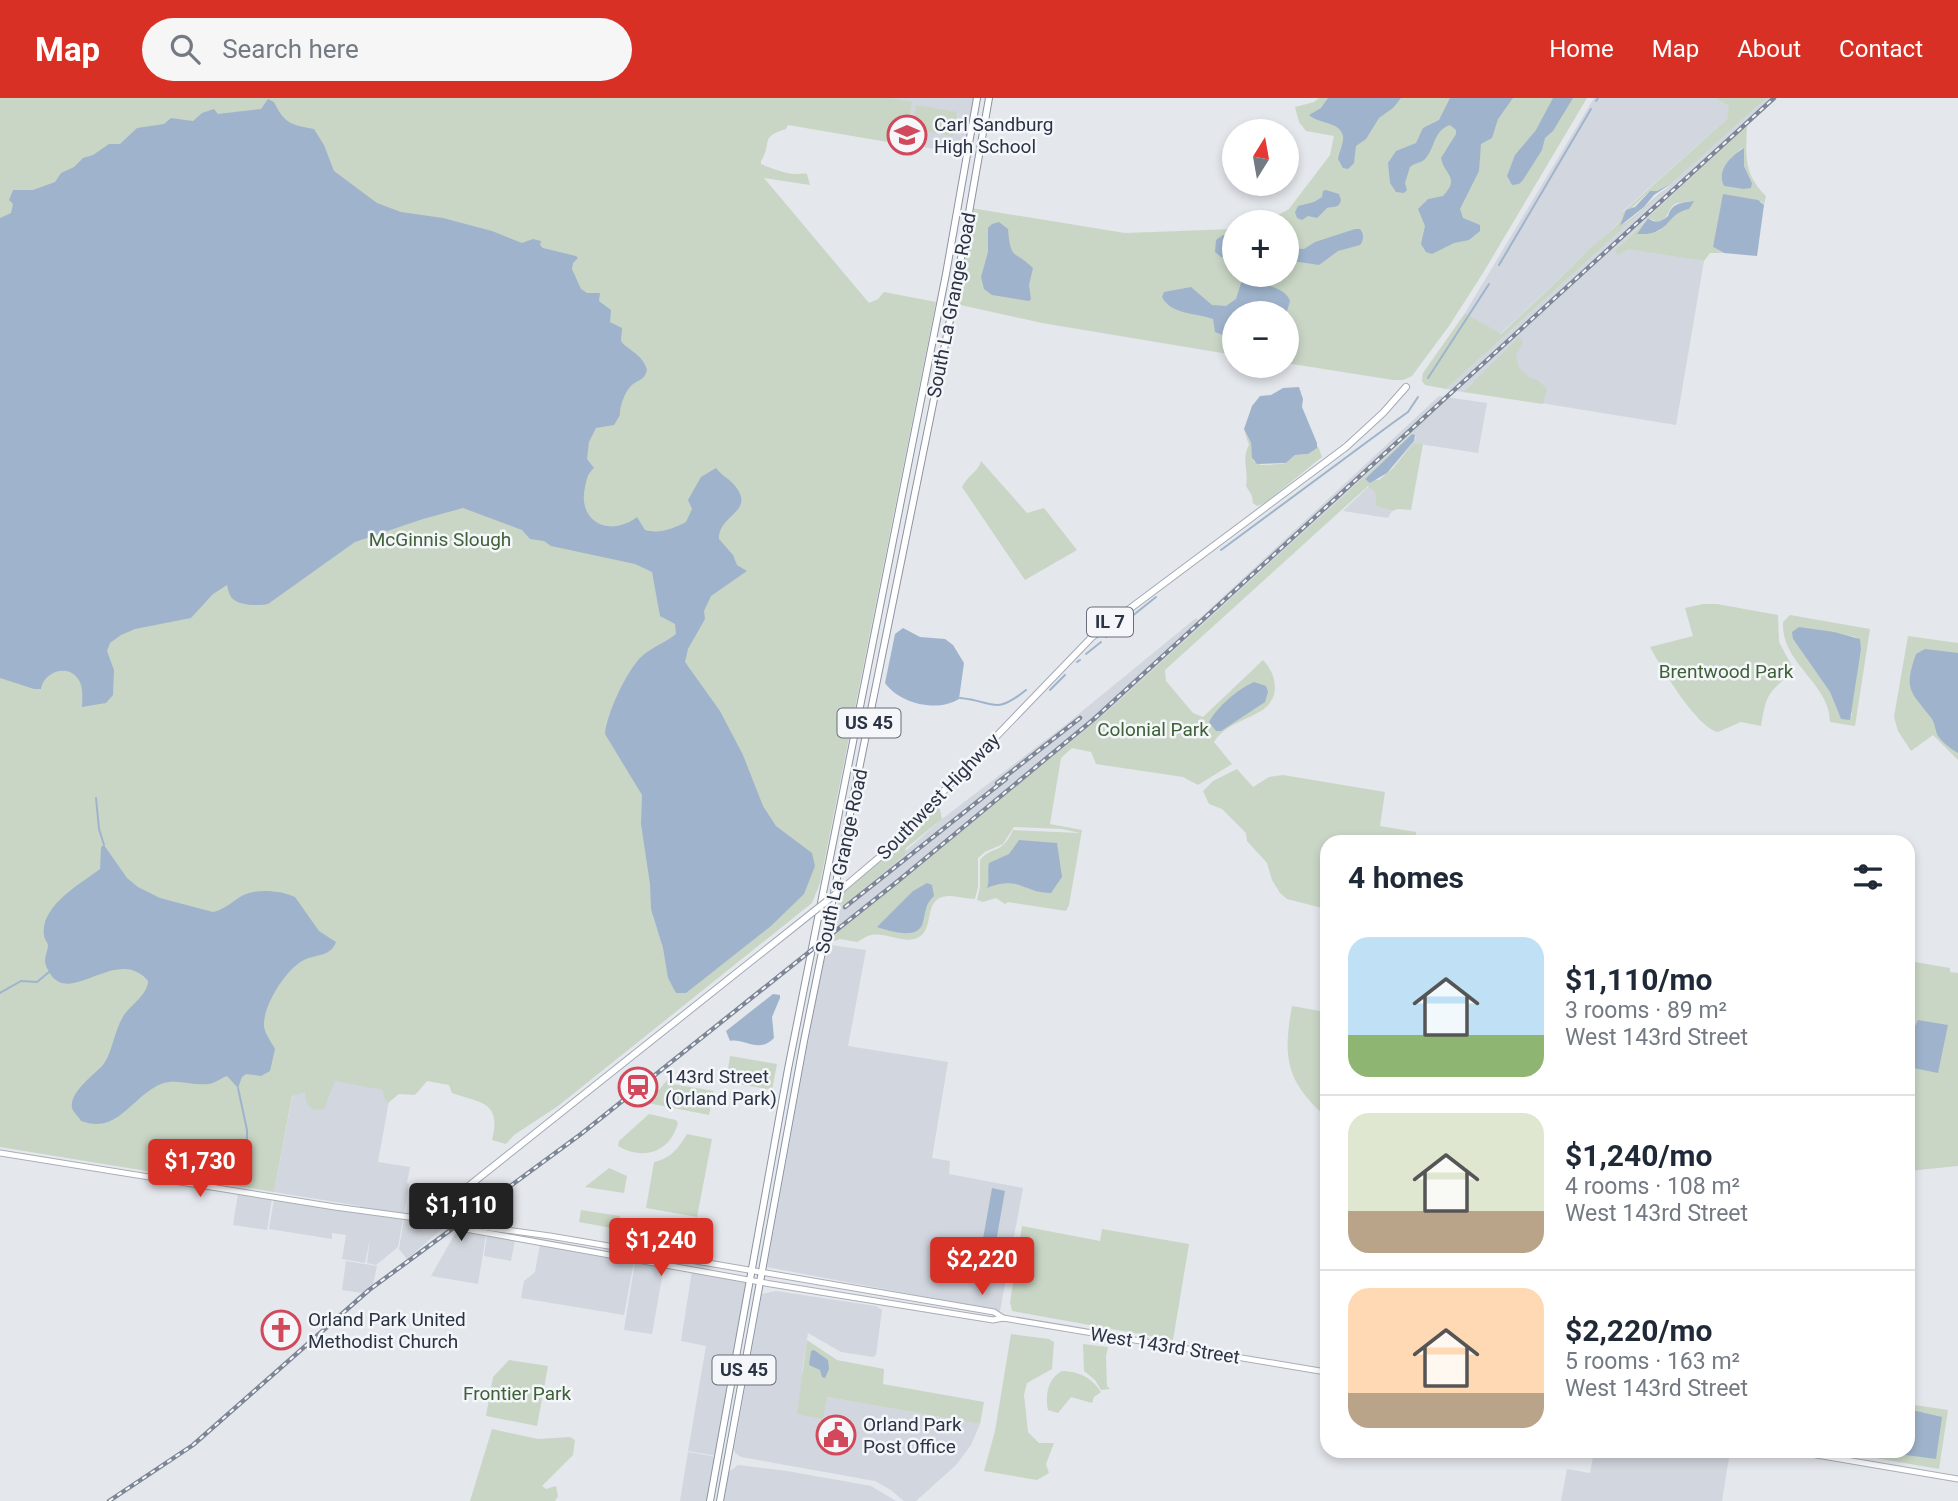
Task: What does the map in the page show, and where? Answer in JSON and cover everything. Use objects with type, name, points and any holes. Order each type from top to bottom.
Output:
[{"type":"main road","name":"South La Grange Road","points":[[710,1501],[788,1069],[942,297],[977,98]]},
{"type":"main road","name":"South La Grange Road","points":[[720,1501],[804,1041],[952,310],[989,98]]},
{"type":"main road","name":"Southwest Highway","points":[[426,1220],[881,856],[1092,637],[1346,447],[1383,413],[1406,387]]},
{"type":"main road","points":[[0,1153],[426,1220]]},
{"type":"main road","points":[[448,1204],[445,1215],[454,1222]]},
{"type":"main road","name":"West 143rd Street","points":[[426,1220],[454,1222],[752,1270],[994,1312],[1003,1318]]},
{"type":"main road","name":"West 143rd Street","points":[[426,1220],[441,1226],[760,1282],[993,1320],[1003,1318],[1320,1371]]},
{"type":"main road","points":[[1834,1458],[1958,1479]]},
{"type":"shaded area","name":"Carl Sandburg High School","points":[[763,98],[974,98],[964,154],[764,120]]},
{"type":"shaded area","points":[[1594,98],[1716,98],[1730,106],[1727,119],[1622,212],[1622,218],[1604,238],[1580,257],[1500,334],[1465,313]]},
{"type":"shaded area","points":[[1765,98],[1776,98],[1619,246],[1704,261],[1676,425],[1480,393],[1473,382],[1463,392],[1446,389]]},
{"type":"shaded area","points":[[1439,396],[1487,403],[1478,453],[1413,443],[1416,437],[1412,434],[1416,429],[1109,710],[831,938],[838,904],[844,905],[942,819],[1064,726],[1196,618],[1198,620]]},
{"type":"shaded area","points":[[1369,486],[1375,492],[1376,506],[1392,511],[1388,518],[1343,511]]},
{"type":"shaded area","points":[[830,945],[866,950],[848,1046],[948,1062],[932,1158],[950,1161],[949,1174],[1023,1188],[1000,1311],[767,1267],[815,1004],[827,947]]},
{"type":"shaded area","points":[[298,1067],[392,1084],[378,1162],[410,1167],[409,1184],[398,1247],[376,1265],[367,1263],[370,1239],[365,1263],[342,1259],[346,1235],[332,1233],[332,1239],[269,1229],[274,1199],[360,1210],[360,1206],[274,1192]]},
{"type":"shaded area","points":[[238,1193],[272,1198],[267,1230],[233,1225]]},
{"type":"shaded area","points":[[404,1219],[444,1227],[407,1259],[399,1249]]},
{"type":"shaded area","points":[[457,1230],[486,1235],[478,1284],[431,1276]]},
{"type":"shaded area","points":[[487,1235],[515,1240],[511,1261],[484,1256]]},
{"type":"shaded area","points":[[540,1244],[634,1261],[624,1315],[521,1298],[524,1281],[535,1272]]},
{"type":"shaded area","points":[[346,1261],[377,1266],[373,1285],[363,1293],[342,1290]]},
{"type":"shaded area","points":[[635,1262],[664,1266],[652,1334],[624,1330]]},
{"type":"shaded area","points":[[692,1271],[749,1281],[717,1456],[688,1451],[706,1346],[681,1341]]},
{"type":"shaded area","points":[[776,1291],[876,1306],[882,1310],[876,1355],[873,1357],[841,1352],[808,1333],[802,1372],[827,1397],[980,1424],[971,1445],[956,1465],[916,1501],[904,1501],[875,1481],[741,1457],[735,1453],[762,1294]]},
{"type":"shaded area","points":[[688,1452],[717,1457],[709,1501],[680,1501]]},
{"type":"shaded area","points":[[1593,1458],[1729,1458],[1722,1501],[1561,1501],[1567,1469],[1590,1473]]},
{"type":"shaded area","points":[[738,1465],[871,1486],[896,1501],[724,1501],[729,1472]]},
{"type":"green space","name":"McGinnis Slough","points":[[0,98],[889,98],[912,102],[905,145],[788,125],[786,129],[769,138],[761,161],[761,164],[784,172],[807,174],[810,185],[764,178],[869,303],[884,292],[936,302],[820,883],[812,903],[558,1106],[514,1135],[506,1144],[492,1140],[494,1118],[491,1111],[480,1102],[452,1093],[449,1085],[427,1081],[415,1095],[399,1094],[388,1103],[383,1090],[335,1081],[324,1109],[309,1106],[305,1092],[292,1096],[274,1192],[0,1147]]},
{"type":"green space","points":[[1319,98],[1587,98],[1483,273],[1412,376],[1393,380],[1299,365],[1299,301],[1222,301],[1222,353],[1042,323],[956,304],[971,208],[1125,233],[1222,229],[1222,287],[1299,287],[1299,210],[1287,210],[1330,155],[1334,136],[1306,131],[1299,122],[1295,107]]},
{"type":"green space","points":[[1716,98],[1766,98],[1672,183],[1657,191],[1650,191],[1641,199],[1620,226],[1666,189],[1446,389],[1425,385],[1422,381],[1423,373],[1465,313],[1501,334],[1611,231],[1622,218],[1622,213],[1727,119],[1729,106]]},
{"type":"green space","points":[[916,105],[957,112],[953,136],[912,129]]},
{"type":"green space","points":[[1747,125],[1747,164],[1753,180],[1766,196],[1764,205],[1761,201],[1717,230],[1713,247],[1723,253],[1710,253],[1704,261],[1628,249],[1618,255],[1615,250],[1646,221],[1641,229],[1643,234],[1659,231],[1681,210],[1689,209],[1693,201],[1675,204],[1663,220],[1648,218]],"holes":[[[1744,149],[1744,166],[1752,183],[1743,189],[1724,186],[1723,170],[1733,156]]]},
{"type":"green space","points":[[1519,337],[1523,342],[1516,355],[1519,368],[1547,389],[1543,404],[1463,392]]},
{"type":"green space","name":"Colonial Park","points":[[1435,412],[1365,479],[1379,480],[1393,468],[1413,443],[1423,444],[1411,510],[1392,511],[1376,506],[1375,492],[1368,486],[1165,670],[1166,681],[1193,713],[1203,717],[1263,660],[1267,665],[1275,684],[1273,698],[1269,704],[1224,731],[1214,742],[1232,764],[1198,785],[1183,777],[1096,764],[1091,752],[1072,748],[1061,758],[1050,824],[1082,830],[1066,911],[1008,902],[1005,904],[996,898],[983,902],[977,900],[980,887],[980,860],[1004,844],[1013,830],[1080,833],[1062,829],[1014,827],[1003,844],[978,858],[978,887],[975,899],[950,896],[936,900],[924,933],[919,937],[908,940],[877,935],[857,942],[840,939],[831,942],[831,938],[1109,710]]},
{"type":"green space","points":[[1244,430],[1251,443],[1253,461],[1261,465],[1286,463],[1295,455],[1308,454],[1318,446],[1322,457],[1265,503],[1257,506],[1246,486],[1246,455],[1249,445]]},
{"type":"green space","points":[[981,461],[1027,513],[1044,508],[1077,550],[1025,580],[962,487]]},
{"type":"green space","name":"Brentwood Park","points":[[1703,604],[1778,615],[1779,642],[1794,670],[1767,699],[1761,726],[1741,722],[1718,732],[1709,728],[1680,695],[1650,647],[1693,636],[1685,608]]},
{"type":"green space","points":[[1790,615],[1870,629],[1855,726],[1830,722],[1828,708],[1822,696],[1790,650],[1784,637],[1783,622]],"holes":[[[1821,631],[1856,637],[1859,657],[1851,696],[1852,716],[1839,714],[1830,692],[1793,639]]]},
{"type":"green space","points":[[1908,636],[1958,643],[1958,760],[1933,735],[1911,751],[1898,731],[1894,717]]},
{"type":"green space","points":[[1237,769],[1253,787],[1269,777],[1283,775],[1385,792],[1380,826],[1416,832],[1416,835],[1320,835],[1320,907],[1287,899],[1272,880],[1267,863],[1247,841],[1246,833],[1222,809],[1209,804],[1203,791],[1213,781]]},
{"type":"green space","points":[[934,805],[940,809],[942,819],[844,905],[838,904],[841,894],[887,854]]},
{"type":"green space","points":[[1915,962],[1950,968],[1950,972],[1958,973],[1958,1166],[1915,1170]]},
{"type":"green space","points":[[1292,1006],[1320,1011],[1320,1111],[1302,1092],[1290,1067],[1289,1024]]},
{"type":"green space","points":[[730,1056],[777,1064],[772,1090],[726,1082]]},
{"type":"green space","points":[[668,1079],[673,1084],[714,1091],[709,1115],[648,1103]]},
{"type":"green space","points":[[649,1114],[676,1120],[678,1123],[669,1141],[655,1151],[646,1153],[628,1151],[618,1146],[619,1141]]},
{"type":"green space","points":[[687,1134],[712,1139],[697,1217],[646,1208],[654,1162],[674,1152]]},
{"type":"green space","points":[[609,1168],[627,1176],[624,1193],[585,1187]]},
{"type":"green space","points":[[581,1210],[620,1216],[617,1229],[579,1222]]},
{"type":"green space","points":[[1022,1226],[1100,1241],[1102,1229],[1189,1244],[1173,1340],[1012,1311],[1010,1302]]},
{"type":"green space","points":[[1011,1334],[1054,1342],[1052,1369],[1027,1383],[1024,1395],[1028,1432],[1039,1443],[1054,1443],[1046,1464],[1049,1473],[1037,1480],[984,1471],[995,1431]]},
{"type":"green space","points":[[807,1340],[837,1360],[884,1369],[883,1384],[984,1402],[980,1424],[827,1397],[823,1419],[797,1414]]},
{"type":"green space","points":[[1083,1344],[1108,1347],[1107,1386],[1110,1389],[1101,1390],[1095,1380],[1084,1371]]},
{"type":"green space","name":"Frontier Park","points":[[509,1360],[548,1366],[537,1426],[486,1416],[493,1377]]},
{"type":"green space","points":[[1062,1371],[1084,1376],[1101,1392],[1094,1397],[1092,1403],[1071,1397],[1058,1413],[1048,1410],[1049,1388],[1053,1378]]},
{"type":"green space","points":[[1915,1405],[1948,1410],[1939,1469],[1875,1458],[1915,1458]]},
{"type":"green space","points":[[492,1429],[538,1439],[570,1437],[575,1440],[573,1455],[542,1486],[546,1489],[556,1486],[558,1496],[555,1501],[470,1501]]},
{"type":"water","points":[[1328,98],[1401,98],[1379,118],[1366,139],[1356,146],[1354,163],[1348,169],[1343,168],[1338,159],[1343,139],[1341,131],[1309,115],[1321,108]]},
{"type":"water","points":[[1450,98],[1513,98],[1498,119],[1492,138],[1481,144],[1479,171],[1460,209],[1463,218],[1480,225],[1480,231],[1469,240],[1454,243],[1432,254],[1426,252],[1421,244],[1425,226],[1418,209],[1428,199],[1443,196],[1451,184],[1441,158],[1456,130],[1450,125],[1445,127],[1426,158],[1410,167],[1405,183],[1407,190],[1404,193],[1396,192],[1390,183],[1388,163],[1396,151],[1416,143],[1423,128],[1439,120]]},
{"type":"water","points":[[1553,98],[1573,98],[1553,131],[1545,138],[1542,150],[1523,180],[1512,185],[1507,176],[1515,155],[1536,130]]},
{"type":"water","name":"McGinnis Slough","points":[[268,99],[274,102],[281,115],[289,122],[314,129],[324,145],[334,171],[377,203],[401,212],[443,218],[492,231],[522,243],[533,239],[541,241],[543,248],[578,258],[572,269],[581,289],[587,293],[600,293],[599,301],[611,310],[610,322],[622,328],[621,340],[642,359],[647,370],[644,377],[626,392],[620,415],[614,425],[596,428],[589,442],[587,459],[594,468],[588,477],[584,499],[586,509],[598,523],[616,526],[637,517],[645,530],[661,531],[676,527],[686,522],[692,509],[688,500],[701,477],[716,468],[734,484],[741,495],[739,508],[724,524],[719,539],[733,555],[737,565],[747,571],[711,596],[704,611],[705,619],[688,649],[685,662],[720,711],[743,755],[763,806],[776,826],[812,853],[815,866],[804,894],[771,926],[686,993],[676,993],[668,978],[663,948],[651,909],[641,824],[642,795],[605,734],[613,705],[634,666],[647,652],[676,634],[675,624],[660,616],[652,572],[635,564],[551,546],[544,541],[530,539],[522,530],[463,508],[355,542],[268,604],[238,602],[231,597],[227,585],[213,594],[191,618],[135,629],[121,635],[110,643],[107,651],[114,670],[113,695],[106,703],[82,707],[80,682],[68,671],[51,674],[41,689],[0,678],[0,218],[11,213],[13,204],[9,200],[13,190],[33,190],[55,182],[61,173],[74,167],[83,158],[109,144],[120,144],[137,128],[164,124],[171,118],[193,121],[202,113],[214,109],[218,114],[261,109]]},
{"type":"water","points":[[1744,148],[1744,166],[1752,183],[1751,188],[1724,186],[1723,169],[1734,155]]},
{"type":"water","points":[[1672,183],[1654,195],[1644,207],[1620,226],[1626,210],[1635,207],[1650,191],[1657,191]]},
{"type":"water","points":[[1323,191],[1339,194],[1339,205],[1327,208],[1317,218],[1308,216],[1299,219],[1299,210],[1296,210],[1298,206],[1314,202],[1322,197]]},
{"type":"water","points":[[1723,194],[1758,200],[1764,205],[1757,256],[1724,253],[1713,247]]},
{"type":"water","points":[[1694,201],[1689,209],[1676,215],[1656,232],[1637,234],[1648,218],[1661,221],[1674,206]]},
{"type":"water","points":[[999,222],[1008,229],[1014,254],[1033,268],[1029,301],[992,295],[984,289],[981,277],[988,252],[988,228]]},
{"type":"water","points":[[1355,229],[1360,229],[1363,239],[1360,245],[1338,251],[1319,265],[1299,262],[1299,249],[1304,249],[1315,242]]},
{"type":"water","points":[[1222,236],[1222,257],[1215,252],[1216,240]]},
{"type":"water","points":[[1191,287],[1212,305],[1222,306],[1222,335],[1215,332],[1213,319],[1178,310],[1166,303],[1162,297],[1164,292]]},
{"type":"water","points":[[1240,287],[1274,287],[1288,296],[1290,301],[1233,301]]},
{"type":"water","points":[[1299,387],[1303,399],[1302,407],[1317,448],[1308,454],[1295,455],[1286,463],[1257,464],[1252,458],[1251,443],[1244,429],[1252,406],[1260,396],[1271,395],[1283,388]]},
{"type":"water","points":[[1412,434],[1415,435],[1414,441],[1387,473],[1370,483],[1365,479]]},
{"type":"water","points":[[1799,627],[1860,639],[1861,649],[1850,720],[1841,719],[1830,692],[1793,639],[1792,632]]},
{"type":"water","points":[[903,628],[920,637],[945,639],[953,645],[964,663],[959,699],[940,705],[919,704],[899,696],[885,683],[895,634]]},
{"type":"water","points":[[1925,649],[1958,653],[1958,753],[1939,737],[1932,719],[1911,690],[1910,676],[1916,654]]},
{"type":"water","points":[[1254,682],[1266,686],[1268,692],[1265,702],[1221,731],[1216,731],[1209,722],[1217,710],[1241,689]]},
{"type":"water","points":[[1019,840],[1057,843],[1062,877],[1051,893],[1007,883],[987,888],[989,863],[1009,854]]},
{"type":"water","points":[[104,845],[127,878],[160,898],[213,912],[249,893],[285,893],[295,897],[319,931],[336,942],[327,953],[297,964],[272,997],[264,1023],[275,1049],[270,1071],[261,1076],[246,1074],[238,1088],[227,1076],[210,1084],[168,1082],[155,1087],[121,1114],[103,1123],[81,1121],[75,1113],[72,1108],[74,1096],[103,1065],[121,1021],[142,995],[148,981],[136,972],[123,969],[71,984],[60,982],[51,975],[46,964],[48,945],[44,936],[44,924],[48,915],[72,889],[100,869],[101,847]]},
{"type":"water","points":[[927,883],[932,885],[934,896],[927,905],[920,928],[903,933],[877,927],[913,891]]},
{"type":"water","points":[[773,994],[780,995],[772,1017],[774,1038],[763,1045],[730,1041],[726,1031]]},
{"type":"water","points":[[1918,1020],[1948,1025],[1938,1073],[1915,1068],[1915,1026]]},
{"type":"water","points":[[992,1188],[1005,1191],[994,1253],[983,1253],[981,1250]]},
{"type":"water","points":[[814,1350],[828,1360],[829,1369],[825,1378],[820,1370],[809,1365],[811,1351]]},
{"type":"water","points":[[1915,1411],[1942,1417],[1936,1459],[1915,1456]]},
{"type":"waterway","points":[[1499,265],[1591,109]]},
{"type":"waterway","points":[[1428,378],[1489,284]]},
{"type":"waterway","points":[[1221,550],[1408,412],[1418,397]]},
{"type":"waterway","points":[[1106,637],[1156,597]]},
{"type":"waterway","points":[[1086,654],[1101,642]]},
{"type":"waterway","points":[[1050,690],[1065,675]]},
{"type":"waterway","points":[[960,698],[1000,705],[1026,690]]},
{"type":"waterway","points":[[96,798],[99,829],[104,845]]},
{"type":"waterway","points":[[0,993],[21,981],[37,982],[49,972]]},
{"type":"waterway","points":[[238,1088],[247,1130],[247,1176]]},
{"type":"railway","points":[[109,1501],[193,1445],[369,1290],[581,1134],[898,881],[1094,719],[1774,98]]},
{"type":"railway","points":[[997,783],[1080,718]]},
{"type":"railway","points":[[845,907],[1006,779]]},
{"type":"place","name":"Carl Sandburg High School","points":[[907,135]]},
{"type":"place","name":"143rd Street (Orland Park)","points":[[638,1087]]},
{"type":"place","name":"Orland Park United Methodist Church","points":[[281,1330]]},
{"type":"place","name":"Orland Park Post Office","points":[[836,1435]]}]
